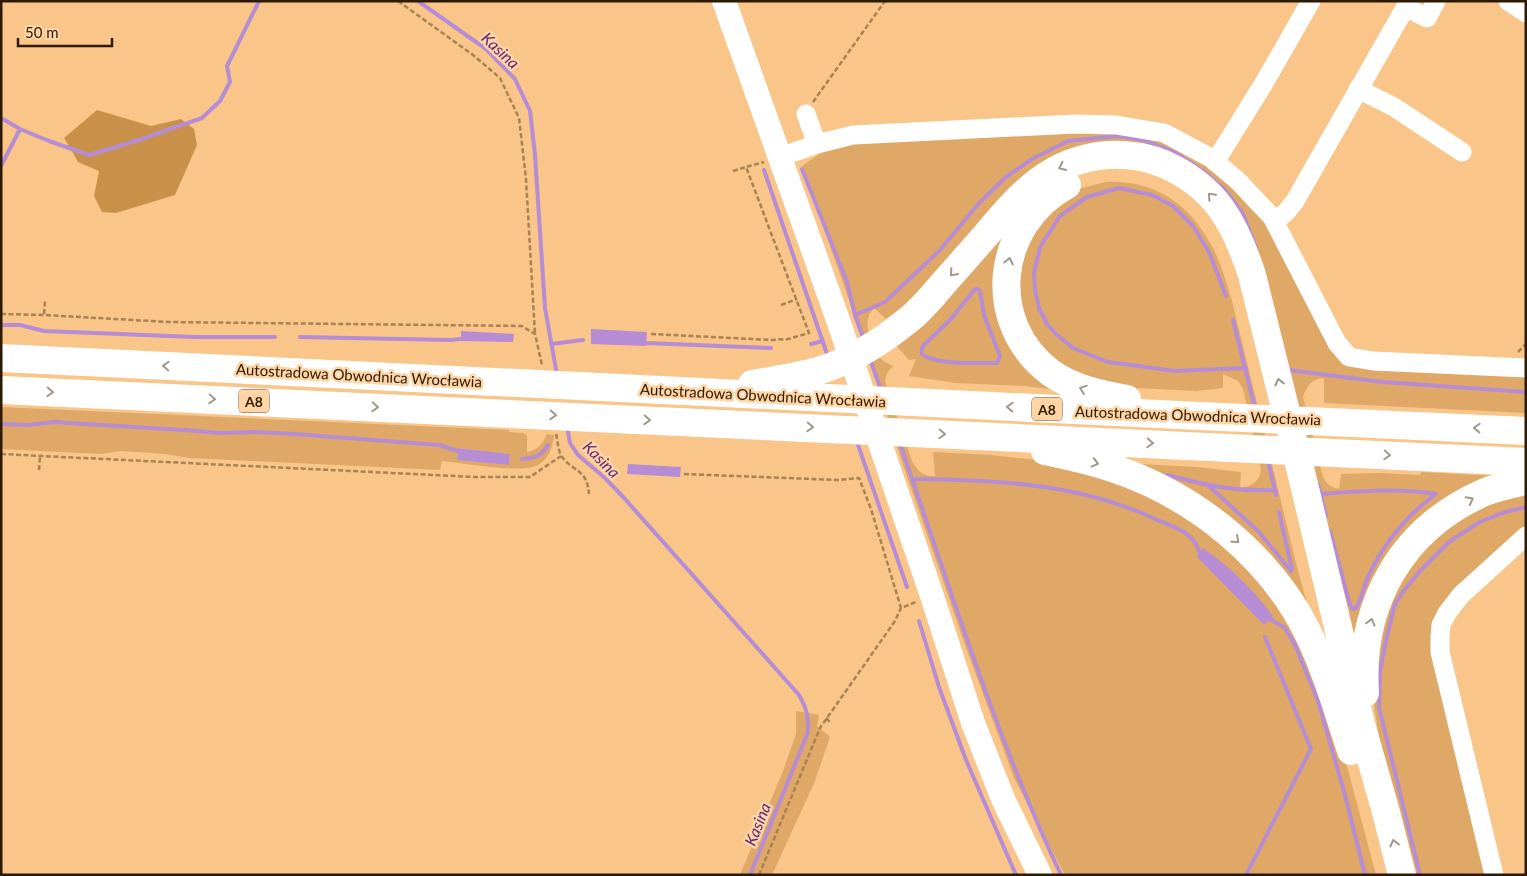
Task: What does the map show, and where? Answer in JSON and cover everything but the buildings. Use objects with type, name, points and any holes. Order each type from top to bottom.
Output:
[{"type":"highway","points":[[706,392],[818,371],[862,353],[908,320],[931,298],[1012,203],[1032,185],[1067,164],[1099,156],[1122,155],[1144,158],[1160,162],[1176,170],[1205,190],[1219,204],[1228,218],[1245,254],[1252,275],[1359,717],[1402,875]]},
{"type":"highway","points":[[1199,416],[1159,404],[1106,396],[1074,386],[1052,373],[1028,350],[1013,323],[1009,309],[1006,272],[1010,254],[1024,223],[1040,203],[1066,185],[1094,175],[1118,173],[1149,178],[1167,185],[1200,210],[1212,226],[1231,266],[1297,528],[1345,706],[1354,759],[1382,875]]},
{"type":"highway","name":"Autostradowa Obwodnica Wrocławia","points":[[1,358],[896,402],[1526,430]]},
{"type":"highway","name":"Autostradowa Obwodnica Wrocławia","points":[[1,390],[1526,462]]},
{"type":"highway","points":[[979,436],[1122,471],[1175,495],[1229,534],[1271,576],[1307,631],[1318,653],[1354,759]]},
{"type":"highway","points":[[1386,812],[1366,704],[1364,670],[1369,626],[1383,588],[1411,546],[1432,525],[1452,510],[1488,491],[1526,481]]},
{"type":"main road","points":[[724,1],[841,327],[973,723],[1003,799],[1040,875]]},
{"type":"lane","points":[[1215,162],[1254,99],[1310,1]]},
{"type":"lane","points":[[1274,222],[1287,211],[1294,201],[1408,4],[1427,18],[1436,1]]},
{"type":"lane","points":[[1508,1],[1526,13]]},
{"type":"lane","points":[[1522,1],[1526,4]]},
{"type":"lane","points":[[1358,89],[1394,107],[1462,152]]},
{"type":"lane","points":[[806,114],[817,144]]},
{"type":"lane","points":[[780,157],[817,144],[854,135],[1075,124],[1116,125],[1164,132],[1211,158],[1238,181],[1272,217],[1337,343],[1349,357],[1373,361],[1526,368]]},
{"type":"lane","points":[[1494,875],[1440,652],[1440,637],[1447,613],[1461,595],[1526,536]]},
{"type":"path","points":[[398,1],[473,55],[500,78],[519,118],[526,178],[535,334],[543,371]]},
{"type":"path","points":[[806,114],[885,1]]},
{"type":"path","points":[[733,171],[780,157]]},
{"type":"path","points":[[650,334],[772,340],[788,339],[809,333],[746,167]]},
{"type":"path","points":[[781,305],[797,299]]},
{"type":"path","points":[[44,315],[45,301]]},
{"type":"path","points":[[1,314],[169,322],[522,326],[535,334]]},
{"type":"path","points":[[555,428],[561,456],[581,472],[588,483],[589,494]]},
{"type":"path","points":[[1,454],[475,477],[530,477],[561,456]]},
{"type":"path","points":[[40,456],[40,470]]},
{"type":"path","points":[[684,474],[838,480],[859,478],[871,509],[901,608],[895,621],[820,728],[760,875]]},
{"type":"path","points":[[901,608],[932,596]]},
{"type":"path","points":[[826,718],[830,722]]},
{"type":"shaded area","points":[[97,110],[151,126],[181,119],[194,129],[197,145],[175,195],[116,213],[102,212],[94,196],[99,171],[78,162],[64,138]]},
{"type":"shaded area","points":[[1105,131],[1164,142],[1207,164],[1259,212],[1335,352],[1526,372],[1526,413],[1324,403],[1324,378],[1310,384],[1306,390],[1303,397],[1322,474],[1326,482],[1333,487],[1339,489],[1341,474],[1420,475],[1421,472],[1497,476],[1444,508],[1357,659],[1230,203],[1095,148],[909,302],[886,319],[874,308],[869,317],[868,331],[877,353],[882,360],[893,366],[887,373],[885,381],[912,461],[921,473],[935,476],[933,452],[991,455],[1056,462],[1118,478],[1235,548],[1297,626],[1343,751],[1376,875],[1065,875],[1014,778],[965,645],[899,453],[863,340],[802,166],[831,146],[853,141]]},
{"type":"shaded area","points":[[1115,162],[1154,167],[1185,181],[1211,204],[1233,237],[1239,251],[1252,290],[1269,357],[1280,412],[1310,522],[1349,691],[1395,875],[1391,875],[1276,432],[1266,382],[1238,271],[1220,227],[1200,201],[1182,186],[1152,172],[1137,168],[1106,167],[1063,180],[1040,197],[1021,217],[1008,242],[1001,268],[1000,296],[1007,324],[1020,351],[1030,363],[1053,383],[1066,391],[1024,386],[955,383],[909,376],[916,359],[909,360],[893,342],[919,321],[942,298],[1006,222],[1043,188],[1064,175],[1088,166]]},
{"type":"shaded area","points":[[1106,182],[1123,182],[1139,185],[1167,196],[1191,216],[1217,256],[1231,297],[1298,571],[1316,635],[1288,592],[1121,463],[1197,467],[1241,472],[1240,488],[1254,483],[1261,470],[1243,389],[1238,381],[1223,374],[1223,388],[1196,391],[1137,388],[1136,393],[1087,383],[1038,349],[1015,293],[1028,233],[1078,189]]},
{"type":"shaded area","points":[[591,329],[647,332],[646,346],[591,344]]},
{"type":"shaded area","points":[[461,331],[514,334],[513,342],[461,341]]},
{"type":"shaded area","points":[[1,407],[509,430],[509,432],[524,433],[527,436],[527,452],[540,446],[547,434],[554,435],[550,452],[538,465],[506,468],[442,461],[440,470],[189,458],[165,454],[121,451],[101,454],[1,449]],"holes":[[[458,448],[510,454],[509,465],[457,460]]]},
{"type":"shaded area","points":[[458,448],[510,454],[509,465],[457,460]]},
{"type":"shaded area","points":[[628,464],[681,467],[680,477],[627,474]]},
{"type":"shaded area","points":[[1526,488],[1526,530],[1438,622],[1490,875],[1413,875],[1379,738],[1372,693],[1371,665],[1393,586],[1447,522]]},
{"type":"shaded area","points":[[1203,548],[1241,579],[1273,616],[1264,625],[1197,557]]},
{"type":"shaded area","points":[[796,711],[819,715],[817,726],[830,737],[815,781],[772,875],[740,875],[783,771],[796,734]]},
{"type":"waterway","points":[[1,118],[20,129],[89,155],[202,118],[220,101],[230,82],[227,66],[259,1]]},
{"type":"waterway","name":"Kasina","points":[[418,1],[486,49],[515,79],[530,111],[535,155],[545,308],[557,375]]},
{"type":"waterway","points":[[1,166],[20,129]]},
{"type":"waterway","points":[[855,315],[885,302],[939,251],[980,202],[1006,177],[1032,159],[1068,141],[1118,136],[1143,140],[1174,152],[1203,171],[1224,189],[1243,214],[1256,248]]},
{"type":"waterway","points":[[802,169],[847,282],[855,315],[864,340]]},
{"type":"waterway","points":[[764,170],[828,357]]},
{"type":"waterway","points":[[1226,296],[1209,252],[1193,226],[1173,206],[1152,195],[1119,188],[1087,197],[1060,216],[1040,247],[1034,273],[1039,308],[1047,324],[1073,348],[1108,362],[1175,371],[1246,368]]},
{"type":"waterway","points":[[977,289],[980,291],[984,315],[1000,356],[997,363],[946,362],[928,358],[922,354],[924,345],[951,319],[974,290],[977,289]]},
{"type":"waterway","points":[[1233,320],[1255,408]]},
{"type":"waterway","points":[[1,325],[20,325],[44,331],[195,337],[275,337]]},
{"type":"waterway","points":[[300,337],[460,339]]},
{"type":"waterway","points":[[551,344],[583,340]]},
{"type":"waterway","points":[[811,344],[823,341]]},
{"type":"waterway","points":[[646,343],[771,348]]},
{"type":"waterway","points":[[870,359],[881,390]]},
{"type":"waterway","points":[[1288,370],[1383,382],[1526,392]]},
{"type":"waterway","points":[[1,424],[29,425],[54,422],[220,433],[294,434],[439,445],[458,451]]},
{"type":"waterway","name":"Kasina","points":[[567,426],[570,443],[578,455],[605,478],[625,499],[799,695],[804,704],[808,732],[750,875]]},
{"type":"waterway","points":[[856,439],[907,587]]},
{"type":"waterway","points":[[899,441],[994,715],[1037,822],[1061,875]]},
{"type":"waterway","points":[[522,459],[537,456],[548,445]]},
{"type":"waterway","points":[[1268,461],[1275,490]]},
{"type":"waterway","points":[[1167,475],[1220,487],[1247,490],[1275,490],[1276,495]]},
{"type":"waterway","points":[[912,479],[1005,483],[1035,486],[1095,497],[1124,506],[1180,530],[1193,540],[1200,553]]},
{"type":"waterway","points":[[1318,484],[1326,516]]},
{"type":"waterway","points":[[1209,486],[1259,532],[1291,571],[1279,512]]},
{"type":"waterway","points":[[1321,494],[1364,491],[1436,494],[1415,511],[1389,540],[1369,575],[1356,608],[1353,609],[1350,605],[1330,531]]},
{"type":"waterway","points":[[1420,875],[1379,707],[1380,671],[1395,604],[1420,571],[1449,542],[1478,523],[1502,513],[1526,507]]},
{"type":"waterway","points":[[1270,619],[1285,628],[1295,645],[1318,701],[1345,795],[1365,875]]},
{"type":"waterway","points":[[919,621],[939,687],[966,760],[1016,875]]},
{"type":"waterway","points":[[1246,875],[1311,749],[1265,637]]}]
